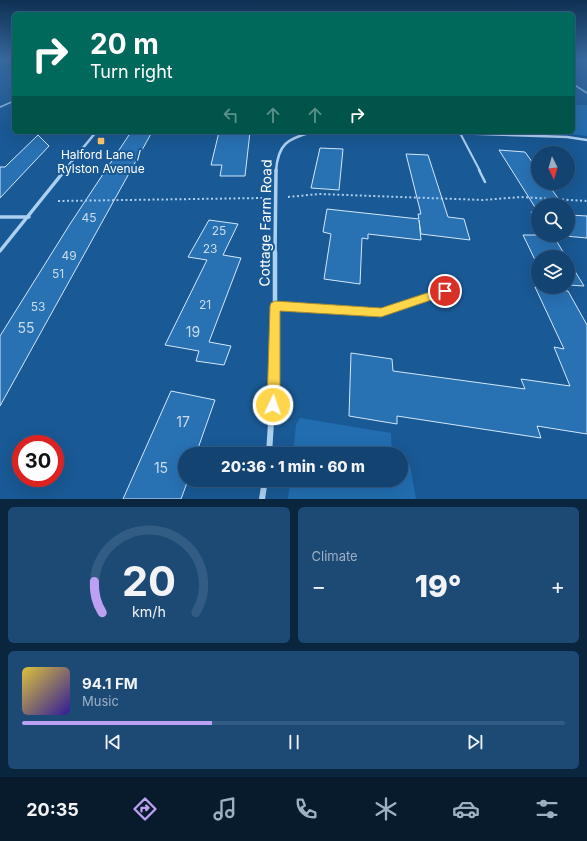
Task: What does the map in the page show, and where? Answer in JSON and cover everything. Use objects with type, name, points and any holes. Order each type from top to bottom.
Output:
[{"type":"street","points":[[0,250],[29,217],[94,134]]},
{"type":"street","name":"Cottage Farm Road","points":[[269,447],[275,367],[276,162],[279,150],[289,141],[307,134]]},
{"type":"street","points":[[486,134],[567,137],[587,140]]},
{"type":"street","points":[[0,217],[29,217]]},
{"type":"street","points":[[262,499],[264,487]]},
{"type":"lane","points":[[575,85],[587,93]]},
{"type":"lane","points":[[0,106],[12,103]]},
{"type":"lane","points":[[461,134],[485,182]]},
{"type":"lane","points":[[275,306],[381,313],[445,291]]},
{"type":"path","points":[[40,202],[275,198],[320,194],[483,200],[522,196],[587,201]]},
{"type":"shaded area","points":[[575,105],[587,105],[587,136],[572,134],[575,134]]},
{"type":"shaded area","points":[[300,418],[391,433],[392,447],[294,447],[296,424]]},
{"type":"shaded area","points":[[408,465],[410,465],[416,499],[288,499],[289,487],[408,487]]},
{"type":"building","points":[[130,134],[151,134],[0,406],[0,336],[70,224]]},
{"type":"building","points":[[219,134],[250,134],[245,176],[220,176],[222,165],[211,165]]},
{"type":"building","points":[[38,135],[49,146],[0,198],[0,167],[5,167]]},
{"type":"building","points":[[320,148],[343,149],[339,190],[311,188]]},
{"type":"building","points":[[499,150],[525,152],[531,160],[531,190],[552,190],[558,198],[531,198],[531,201]]},
{"type":"building","points":[[406,154],[428,155],[448,217],[464,219],[470,240],[421,234],[419,220],[421,240],[368,234],[368,239],[362,238],[360,284],[324,279],[331,234],[323,232],[327,209],[419,219],[418,214],[421,214]]},
{"type":"building","points":[[575,215],[587,216],[587,238],[575,237]]},
{"type":"building","points":[[209,220],[238,224],[223,255],[241,258],[209,342],[231,346],[224,365],[196,361],[199,351],[165,345],[207,260],[188,257]]},
{"type":"building","points":[[523,235],[531,235],[531,242],[557,242],[562,250],[531,250],[531,252]]},
{"type":"building","points":[[575,271],[584,286],[575,285]]},
{"type":"building","points":[[538,294],[570,294],[587,325],[587,434],[537,426],[541,438],[397,416],[397,424],[349,416],[351,353],[392,359],[393,371],[525,389],[521,379],[570,386],[554,347],[564,349]]},
{"type":"building","points":[[171,391],[215,400],[198,447],[178,447],[178,487],[185,487],[181,499],[123,499]]},
{"type":"place","name":"Halford Lane / Rylston Avenue","points":[[101,141]]},
{"type":"route","points":[[273,405],[275,367],[275,306],[381,313],[445,291]]}]
